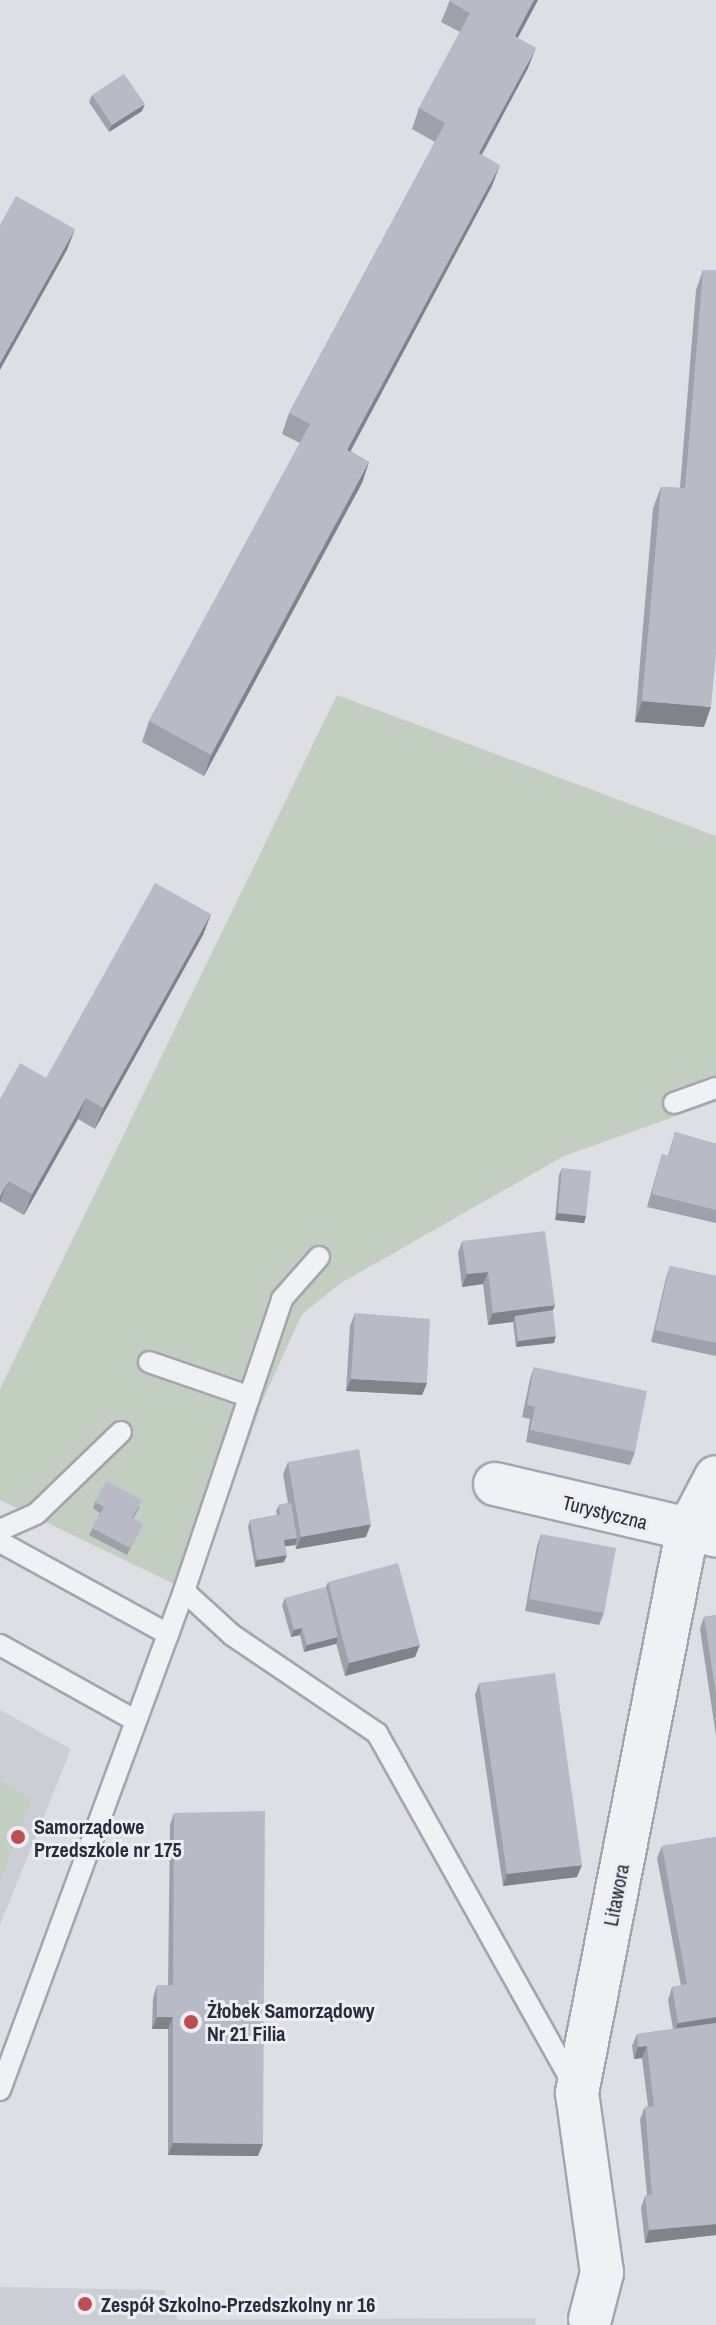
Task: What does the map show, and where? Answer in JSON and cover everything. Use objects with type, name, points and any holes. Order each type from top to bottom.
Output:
[{"type":"street","name":"Litawora","points":[[590,2319],[602,2273],[577,2093],[716,1477]]},
{"type":"street","name":"Turystyczna","points":[[495,1484],[702,1534]]},
{"type":"lane","points":[[674,1103],[716,1088]]},
{"type":"lane","points":[[0,2090],[184,1591],[282,1299],[319,1257]]},
{"type":"lane","points":[[149,1362],[248,1396]]},
{"type":"lane","points":[[0,1530],[36,1514],[121,1432]]},
{"type":"lane","points":[[0,1542],[168,1634]]},
{"type":"lane","points":[[184,1591],[232,1635],[377,1733],[577,2093]]},
{"type":"lane","points":[[0,1645],[135,1720]]},
{"type":"shaded area","name":"Samorządowe Przedszkole nr 175","points":[[0,1710],[71,1749],[0,1925]]},
{"type":"shaded area","name":"Zespół Szkolno-Przedszkolny nr 16","points":[[0,2287],[164,2290],[178,2320],[535,2318],[536,2325],[0,2325]]},
{"type":"green space","points":[[337,695],[716,836],[716,1102],[564,1156],[341,1283],[302,1314],[262,1402],[195,1594],[0,1500],[0,1389]]},
{"type":"green space","points":[[0,1781],[32,1799],[0,1882]]},
{"type":"building","points":[[450,0],[534,0],[515,36],[536,48],[479,153],[500,165],[347,450],[369,462],[211,755],[149,721],[310,424],[289,413],[445,123],[419,108],[470,13]]},
{"type":"building","points":[[124,74],[145,104],[112,125],[92,95]]},
{"type":"building","points":[[16,196],[75,229],[0,363],[0,225]]},
{"type":"building","points":[[703,270],[716,270],[716,653],[711,707],[642,701],[661,487],[685,488]]},
{"type":"building","points":[[155,883],[211,914],[103,1108],[86,1098],[32,1194],[8,1181],[0,1196],[0,1099],[20,1063],[46,1078]]},
{"type":"building","points":[[675,1132],[716,1144],[716,1210],[652,1194],[662,1154],[669,1156]]},
{"type":"building","points":[[562,1168],[591,1171],[586,1216],[558,1213]]},
{"type":"building","points":[[545,1231],[555,1305],[493,1313],[488,1272],[467,1274],[462,1241]]},
{"type":"building","points":[[670,1266],[716,1276],[716,1343],[655,1330]]},
{"type":"building","points":[[553,1310],[556,1336],[518,1341],[515,1316]]},
{"type":"building","points":[[355,1313],[430,1319],[427,1383],[351,1379]]},
{"type":"building","points":[[534,1367],[647,1391],[635,1452],[530,1430],[535,1407],[527,1405]]},
{"type":"building","points":[[359,1449],[371,1524],[301,1537],[288,1462]]},
{"type":"building","points":[[106,1481],[142,1500],[132,1518],[143,1524],[130,1548],[92,1528],[104,1507],[95,1502]]},
{"type":"building","points":[[291,1503],[297,1538],[284,1540],[287,1555],[257,1560],[250,1520],[280,1515],[279,1505]]},
{"type":"building","points":[[541,1534],[616,1548],[604,1613],[529,1599]]},
{"type":"building","points":[[398,1563],[420,1645],[349,1663],[328,1582]]},
{"type":"building","points":[[326,1587],[338,1637],[307,1645],[302,1628],[294,1630],[285,1598]]},
{"type":"building","points":[[716,1615],[716,1694],[704,1617]]},
{"type":"building","points":[[555,1673],[582,1865],[507,1874],[479,1683]]},
{"type":"building","points":[[265,1811],[263,2144],[173,2143],[173,2017],[157,2017],[157,1985],[173,1985],[174,1813]]},
{"type":"building","points":[[716,1837],[716,2017],[678,2023],[672,1987],[687,1984],[662,1846]]},
{"type":"building","points":[[716,2023],[716,2224],[649,2230],[645,2196],[652,2194],[645,2107],[654,2106],[647,2046],[638,2047],[637,2034]]},
{"type":"place","name":"Samorządowe Przedszkole nr 175","points":[[18,1837]]},
{"type":"place","name":"Żłobek Samorządowy Nr 21 Filia","points":[[191,2022]]},
{"type":"place","name":"Zespół Szkolno-Przedszkolny nr 16","points":[[85,2304]]}]
